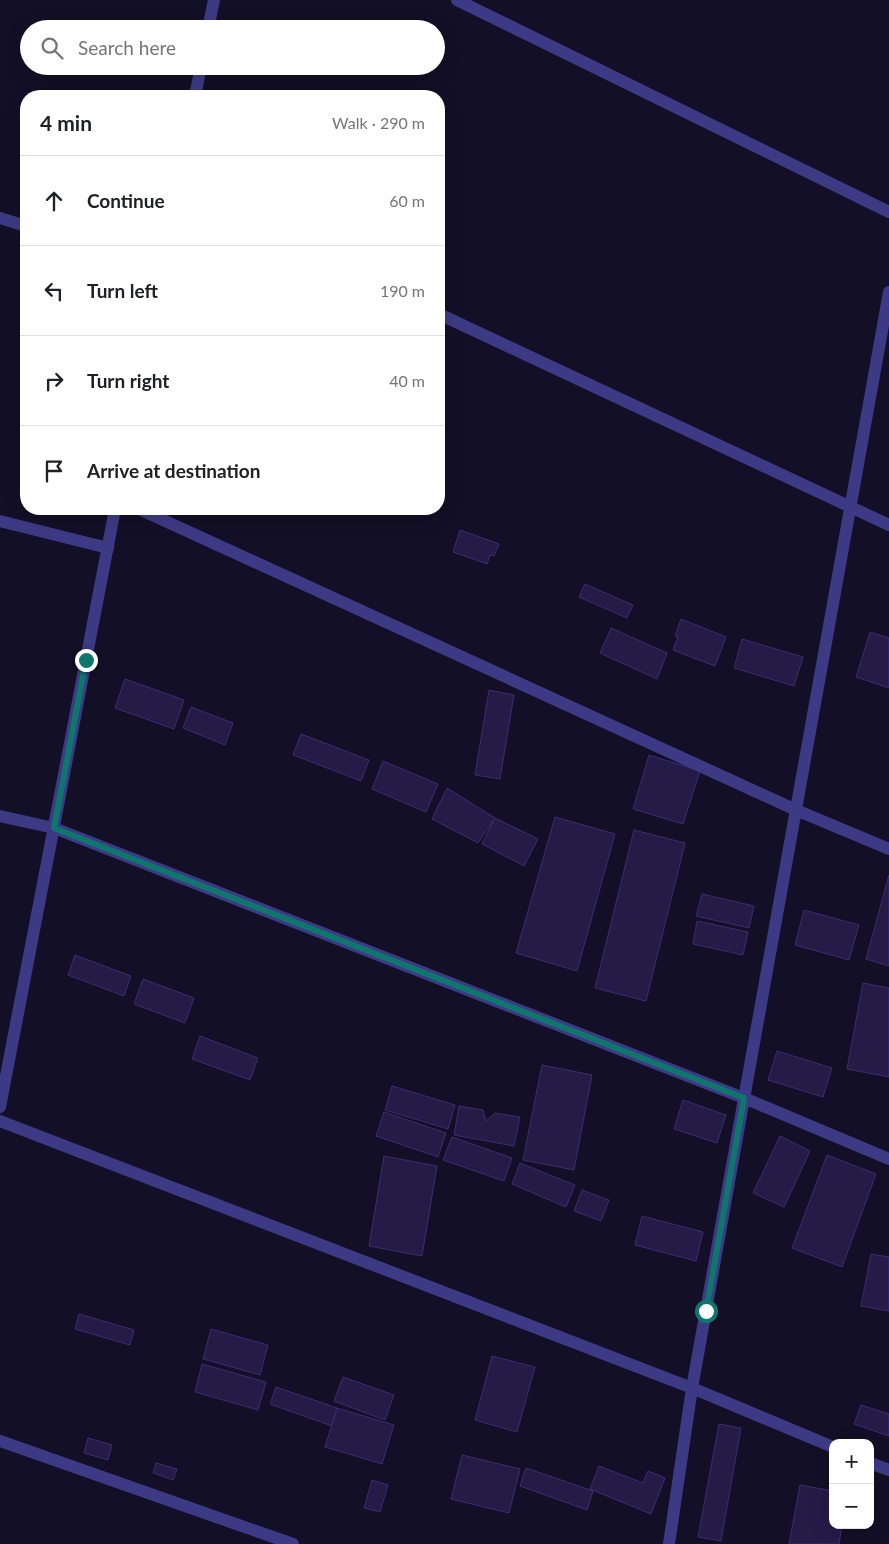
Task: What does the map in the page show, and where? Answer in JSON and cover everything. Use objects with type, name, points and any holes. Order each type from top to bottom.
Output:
[{"type":"street","points":[[210,20],[214,0]]},
{"type":"street","points":[[457,0],[889,212]]},
{"type":"street","points":[[196,90],[199,75]]},
{"type":"street","points":[[0,218],[20,224]]},
{"type":"street","points":[[669,1544],[692,1388],[889,292]]},
{"type":"street","points":[[445,317],[889,525]]},
{"type":"street","points":[[0,1107],[115,515]]},
{"type":"street","points":[[152,515],[796,810],[889,849]]},
{"type":"street","points":[[0,521],[108,548]]},
{"type":"street","points":[[0,816],[54,828],[744,1098],[889,1159]]},
{"type":"street","points":[[0,1120],[692,1388],[829,1445]]},
{"type":"street","points":[[0,1441],[294,1544]]},
{"type":"street","points":[[874,1464],[889,1470]]},
{"type":"building","points":[[460,530],[499,544],[494,556],[490,555],[487,564],[453,552]]},
{"type":"building","points":[[585,584],[633,605],[627,618],[579,597]]},
{"type":"building","points":[[681,619],[726,637],[715,666],[673,650],[678,637],[675,636]]},
{"type":"building","points":[[611,628],[667,653],[657,679],[600,653]]},
{"type":"building","points":[[870,632],[889,638],[889,688],[856,677]]},
{"type":"building","points":[[742,639],[803,657],[794,686],[734,668]]},
{"type":"building","points":[[125,679],[184,700],[174,729],[115,708]]},
{"type":"building","points":[[489,690],[514,695],[500,779],[475,775]]},
{"type":"building","points":[[191,707],[233,723],[225,745],[183,728]]},
{"type":"building","points":[[301,734],[369,760],[361,781],[293,755]]},
{"type":"building","points":[[649,755],[700,771],[683,824],[633,809]]},
{"type":"building","points":[[383,761],[438,784],[426,812],[372,789]]},
{"type":"building","points":[[447,788],[495,818],[478,843],[432,819]]},
{"type":"building","points":[[555,817],[615,834],[577,971],[516,953]]},
{"type":"building","points":[[495,818],[538,839],[524,866],[482,844]]},
{"type":"building","points":[[634,830],[685,843],[646,1001],[595,988]]},
{"type":"building","points":[[889,875],[889,966],[866,959]]},
{"type":"building","points":[[702,894],[754,906],[749,928],[696,916]]},
{"type":"building","points":[[804,910],[859,925],[849,960],[795,945]]},
{"type":"building","points":[[697,921],[748,932],[743,955],[693,944]]},
{"type":"building","points":[[75,955],[131,976],[124,996],[68,975]]},
{"type":"building","points":[[143,979],[194,998],[185,1023],[134,1004]]},
{"type":"building","points":[[863,983],[889,988],[889,1077],[847,1069]]},
{"type":"building","points":[[200,1036],[258,1058],[250,1080],[192,1059]]},
{"type":"building","points":[[777,1051],[832,1068],[823,1097],[768,1080]]},
{"type":"building","points":[[542,1065],[592,1075],[574,1170],[523,1160]]},
{"type":"building","points":[[392,1086],[455,1105],[448,1129],[385,1110]]},
{"type":"building","points":[[683,1100],[726,1115],[717,1143],[674,1129]]},
{"type":"building","points":[[459,1106],[483,1110],[486,1121],[495,1113],[520,1117],[514,1146],[454,1135]]},
{"type":"building","points":[[384,1112],[446,1133],[438,1157],[376,1136]]},
{"type":"building","points":[[780,1136],[810,1151],[784,1207],[753,1193]]},
{"type":"building","points":[[452,1137],[512,1158],[504,1181],[443,1160]]},
{"type":"building","points":[[827,1155],[876,1174],[842,1267],[792,1248]]},
{"type":"building","points":[[384,1156],[437,1166],[422,1256],[369,1246]]},
{"type":"building","points":[[520,1163],[575,1185],[566,1207],[512,1184]]},
{"type":"building","points":[[582,1190],[609,1200],[601,1221],[574,1211]]},
{"type":"building","points":[[642,1216],[703,1232],[696,1261],[635,1245]]},
{"type":"building","points":[[871,1254],[889,1257],[889,1311],[861,1306]]},
{"type":"building","points":[[79,1314],[134,1330],[130,1345],[75,1329]]},
{"type":"building","points":[[211,1329],[268,1345],[260,1375],[203,1359]]},
{"type":"building","points":[[492,1356],[535,1367],[517,1432],[475,1420]]},
{"type":"building","points":[[202,1364],[266,1382],[258,1410],[195,1392]]},
{"type":"building","points":[[343,1377],[394,1395],[385,1420],[334,1401]]},
{"type":"building","points":[[276,1387],[337,1408],[332,1426],[270,1404]]},
{"type":"building","points":[[861,1405],[889,1414],[889,1436],[854,1424]]},
{"type":"building","points":[[337,1408],[394,1425],[382,1464],[325,1447]]},
{"type":"building","points":[[719,1424],[741,1428],[721,1541],[698,1537]]},
{"type":"building","points":[[88,1438],[112,1445],[108,1460],[84,1453]]},
{"type":"building","points":[[462,1455],[520,1469],[509,1513],[451,1499]]},
{"type":"building","points":[[156,1463],[177,1469],[173,1480],[153,1473]]},
{"type":"building","points":[[599,1466],[643,1483],[648,1471],[665,1478],[651,1514],[590,1489]]},
{"type":"building","points":[[526,1468],[593,1491],[587,1510],[520,1486]]},
{"type":"building","points":[[372,1480],[388,1485],[380,1512],[364,1508]]},
{"type":"building","points":[[800,1485],[829,1490],[829,1529],[841,1529],[839,1544],[789,1544]]},
{"type":"route","points":[[86,660],[54,828],[744,1098],[706,1311]]}]
